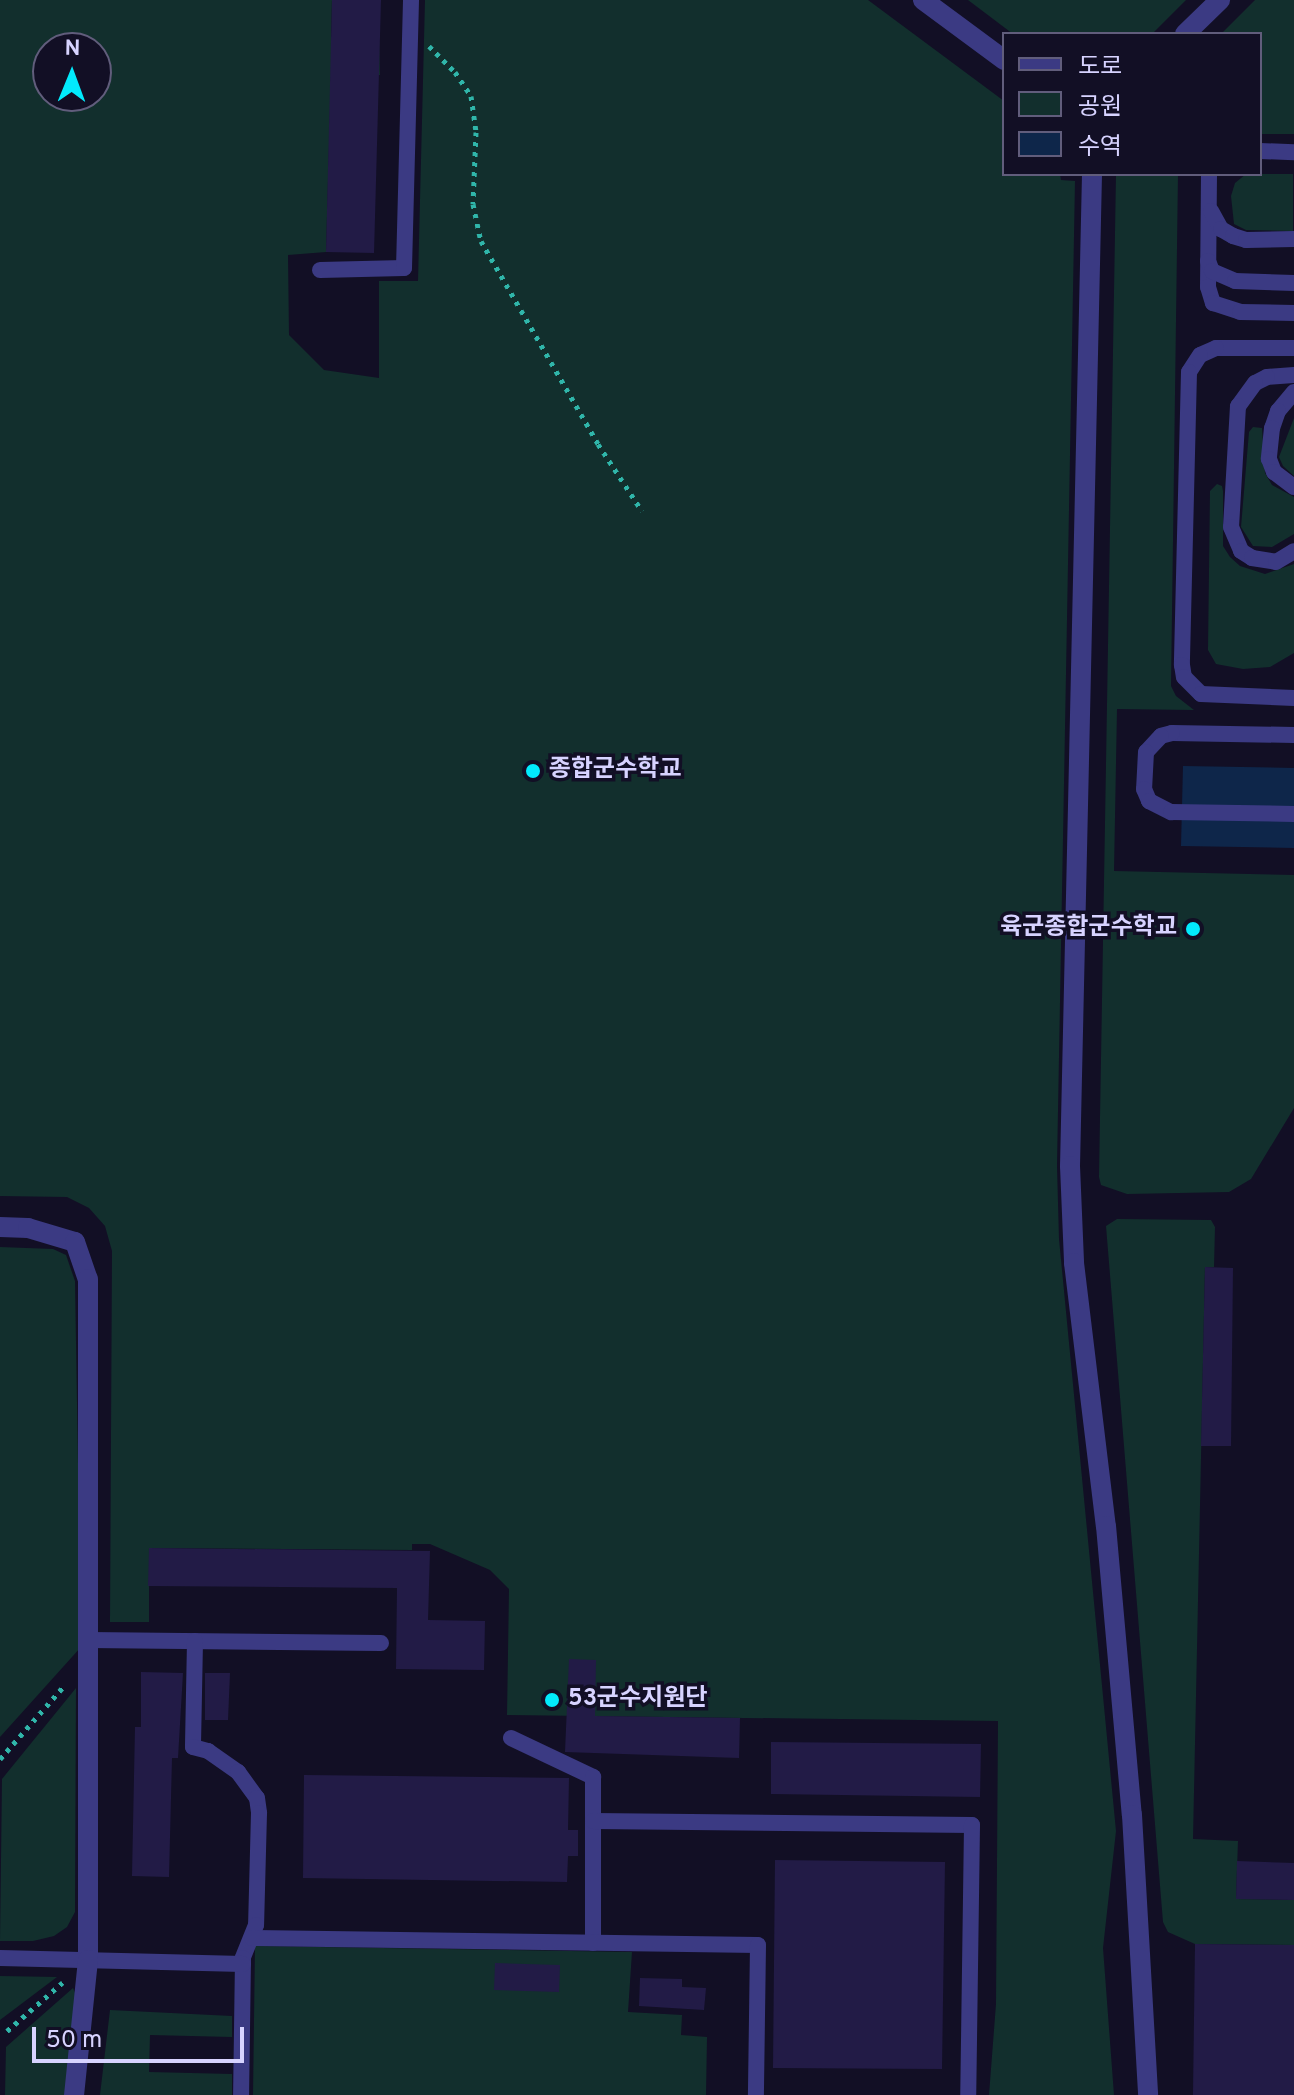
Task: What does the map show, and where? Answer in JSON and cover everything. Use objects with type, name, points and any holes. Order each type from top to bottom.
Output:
[{"type":"street","points":[[923,0],[1002,59]]},
{"type":"street","points":[[1187,32],[1220,0]]},
{"type":"street","points":[[1092,176],[1070,1166],[1074,1263],[1106,1526],[1132,1815],[1148,2095]]},
{"type":"street","points":[[0,1227],[28,1228],[75,1242],[88,1279],[88,1960],[74,2095]]},
{"type":"lane","points":[[320,270],[404,268],[411,0]]},
{"type":"lane","points":[[1262,151],[1294,152]]},
{"type":"lane","points":[[1209,176],[1208,296],[1213,303],[1240,312],[1294,313]]},
{"type":"lane","points":[[1209,201],[1213,218],[1233,236],[1246,240],[1294,239]]},
{"type":"lane","points":[[1208,261],[1212,271],[1235,281],[1294,283]]},
{"type":"lane","points":[[1294,348],[1216,348],[1200,355],[1189,372],[1182,665],[1184,677],[1201,694],[1294,698]]},
{"type":"lane","points":[[1294,375],[1267,377],[1255,383],[1238,406],[1231,527],[1241,551],[1252,558],[1276,562],[1294,551]]},
{"type":"lane","points":[[1294,392],[1278,411],[1272,428],[1269,459],[1274,472],[1294,487]]},
{"type":"lane","points":[[1294,735],[1172,733],[1161,736],[1146,752],[1144,789],[1149,801],[1157,808],[1171,812],[1294,814]]},
{"type":"lane","points":[[88,1649],[195,1641],[381,1643]]},
{"type":"lane","points":[[195,1641],[193,1747],[208,1751],[231,1766],[257,1798],[256,1925],[246,1946],[243,1964],[241,2095]]},
{"type":"lane","points":[[511,1738],[593,1777],[593,1943]]},
{"type":"lane","points":[[593,1821],[972,1825],[968,2095]]},
{"type":"lane","points":[[252,1938],[758,1945],[756,2095]]},
{"type":"lane","points":[[0,1958],[243,1964]]},
{"type":"path","points":[[410,30],[440,55],[471,96],[476,132],[473,204],[481,241],[598,444],[642,511]]},
{"type":"path","points":[[0,1759],[88,1649]]},
{"type":"path","points":[[7,2031],[88,1960]]},
{"type":"green space","name":"종합군수학교","points":[[0,0],[332,0],[331,37],[379,39],[380,75],[331,74],[326,252],[288,255],[289,335],[324,370],[379,378],[379,281],[418,281],[425,0],[868,0],[1002,100],[1002,176],[1060,176],[1061,180],[1075,181],[1057,1166],[1059,1239],[1116,1831],[1103,1948],[1114,2095],[989,2095],[996,2004],[998,1721],[507,1715],[509,1589],[490,1570],[430,1544],[412,1544],[412,1550],[149,1548],[149,1622],[110,1622],[112,1251],[105,1226],[89,1208],[67,1197],[0,1196]]},
{"type":"green space","points":[[968,0],[1186,0],[1154,32],[1010,32]]},
{"type":"green space","points":[[1255,0],[1294,0],[1294,134],[1262,134],[1262,32],[1223,32]]},
{"type":"green space","points":[[1293,174],[1293,231],[1246,230],[1234,224],[1231,196],[1235,183],[1244,176]]},
{"type":"green space","points":[[1116,176],[1178,176],[1171,686],[1176,696],[1194,710],[1117,709],[1114,871],[1294,875],[1294,1108],[1251,1179],[1229,1192],[1127,1194],[1101,1185]]},
{"type":"green space","points":[[1294,418],[1294,476],[1283,466],[1279,457]]},
{"type":"green space","points":[[1253,427],[1262,428],[1265,473],[1272,485],[1294,497],[1294,534],[1272,547],[1253,546],[1241,527],[1249,432]]},
{"type":"green space","points":[[1217,484],[1222,486],[1223,491],[1223,546],[1230,557],[1240,566],[1265,574],[1294,564],[1294,653],[1270,667],[1243,669],[1216,664],[1208,650],[1210,491]]},
{"type":"green space","points":[[1117,1219],[1211,1220],[1215,1227],[1214,1267],[1205,1267],[1193,1839],[1238,1841],[1236,1899],[1294,1900],[1294,1945],[1195,1944],[1168,1932],[1163,1922],[1106,1226]]},
{"type":"green space","points":[[0,1247],[53,1249],[66,1255],[75,1281],[81,1647],[0,1737]]},
{"type":"green space","points":[[76,1688],[75,1912],[67,1927],[54,1936],[33,1941],[0,1941],[2,1779]]},
{"type":"green space","points":[[255,1946],[632,1952],[628,2012],[682,2015],[681,2035],[707,2037],[706,2095],[253,2095]]},
{"type":"green space","points":[[0,1976],[57,1977],[0,2020]]},
{"type":"green space","points":[[73,1988],[78,2000],[66,2095],[5,2095],[6,2047]]},
{"type":"green space","points":[[110,2010],[232,2016],[232,2037],[150,2035],[149,2072],[232,2074],[232,2095],[100,2095]]},
{"type":"water","points":[[1183,766],[1294,768],[1294,848],[1181,846]]},
{"type":"building","points":[[332,0],[381,0],[374,253],[326,252]]},
{"type":"building","points":[[1205,1267],[1233,1268],[1231,1446],[1201,1446]]},
{"type":"building","points":[[149,1548],[430,1551],[428,1620],[485,1621],[484,1670],[396,1669],[397,1588],[148,1586]]},
{"type":"building","points":[[569,1659],[596,1660],[595,1716],[740,1718],[739,1758],[565,1752]]},
{"type":"building","points":[[141,1672],[183,1673],[178,1758],[172,1758],[169,1877],[132,1876],[135,1727],[141,1727]]},
{"type":"building","points":[[205,1673],[230,1673],[228,1720],[205,1720]]},
{"type":"building","points":[[771,1742],[981,1744],[980,1797],[771,1794]]},
{"type":"building","points":[[304,1775],[569,1778],[568,1830],[578,1830],[578,1856],[568,1856],[567,1882],[303,1878]]},
{"type":"building","points":[[775,1860],[945,1862],[942,2069],[773,2068]]},
{"type":"building","points":[[1237,1861],[1294,1863],[1294,1900],[1236,1899]]},
{"type":"building","points":[[1195,1944],[1294,1945],[1294,2095],[1193,2095]]},
{"type":"building","points":[[495,1963],[560,1965],[559,1992],[494,1990]]},
{"type":"building","points":[[640,1978],[682,1979],[682,1987],[706,1988],[704,2010],[639,2006]]},
{"type":"place","name":"종합군수학교","points":[[533,771]]},
{"type":"place","name":"육군종합군수학교","points":[[1193,929]]},
{"type":"place","name":"53군수지원단","points":[[552,1700]]}]
